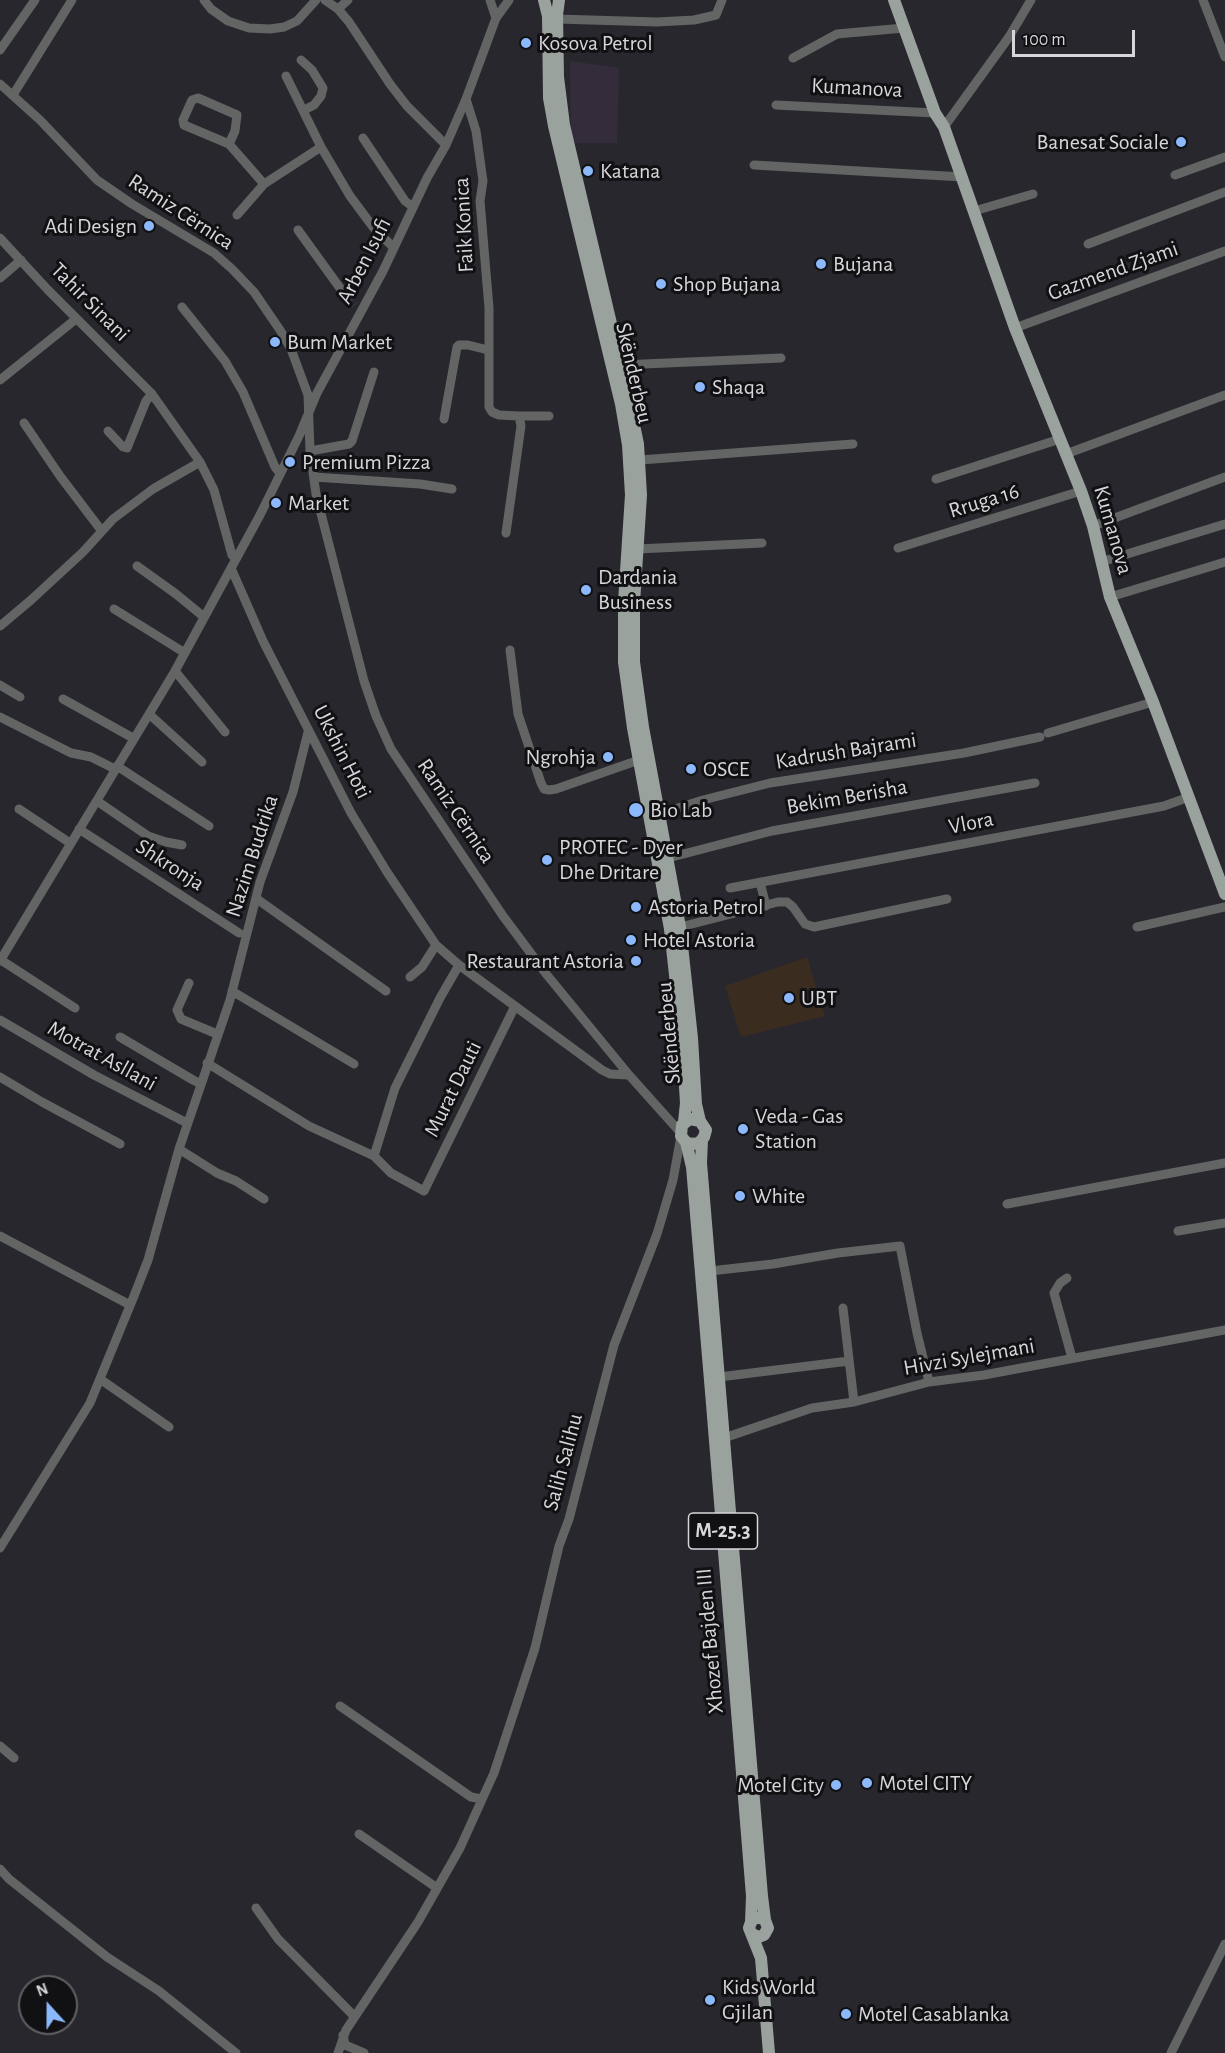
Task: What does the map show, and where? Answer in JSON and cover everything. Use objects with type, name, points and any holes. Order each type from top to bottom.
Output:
[{"type":"main road","name":"M-25.3","points":[[545,0],[557,0]]},
{"type":"main road","name":"Skënderbeu","points":[[545,0],[548,16],[549,98],[554,126],[621,404],[628,445],[631,495],[624,602],[624,662],[639,760],[670,929],[682,1039],[686,1124]]},
{"type":"main road","name":"Skënderbeu","points":[[557,0],[558,77],[564,125],[621,365],[640,460],[641,495],[634,603],[634,662],[643,727],[680,927],[692,1038],[696,1104],[686,1124]]},
{"type":"main road","name":"Kumanova","points":[[894,0],[935,114],[944,127],[963,177],[1015,328],[1081,491],[1093,525],[1110,597],[1153,702],[1225,894]]},
{"type":"main road","name":"M-25.3","points":[[686,1124],[706,1130],[702,1140]]},
{"type":"main road","points":[[686,1124],[695,1144],[702,1140]]},
{"type":"main road","name":"Xhozef Bajden III","points":[[686,1124],[692,1167],[752,1896],[751,1928],[761,1958],[769,2053]]},
{"type":"main road","name":"Xhozef Bajden III","points":[[702,1140],[701,1163],[766,1926],[761,1958]]},
{"type":"main road","points":[[751,1928],[758,1918],[766,1926]]},
{"type":"street","points":[[0,50],[35,0]]},
{"type":"street","points":[[13,95],[72,0]]},
{"type":"street","points":[[204,0],[211,9],[228,21],[249,28],[270,29],[284,27],[297,21],[316,0]]},
{"type":"street","points":[[325,0],[338,9],[349,22],[407,106],[446,145]]},
{"type":"street","points":[[338,9],[348,0]]},
{"type":"street","points":[[490,0],[496,18]]},
{"type":"street","name":"Arben Isufi","points":[[0,960],[175,671],[231,568],[309,414],[358,308],[383,271],[446,145],[496,18],[509,0]]},
{"type":"street","points":[[557,20],[657,22],[694,20],[716,15],[722,0]]},
{"type":"street","points":[[944,127],[1010,37],[1031,0]]},
{"type":"street","points":[[1203,0],[1225,57]]},
{"type":"street","name":"Kumanova","points":[[793,58],[837,34],[904,28]]},
{"type":"street","points":[[301,60],[312,70],[323,88],[321,96],[314,105],[304,110]]},
{"type":"street","points":[[286,76],[321,147],[350,196],[373,227],[393,247]]},
{"type":"street","name":"Ramiz Cërnica","points":[[0,84],[40,120],[97,180],[132,204],[214,253],[254,292],[291,349],[308,395],[310,451],[320,510],[364,681],[376,717],[392,749],[503,916],[576,1012],[629,1076],[666,1115],[686,1124]]},
{"type":"street","points":[[229,144],[235,131],[237,115],[198,98],[192,100],[183,120],[184,125],[229,144],[264,184]]},
{"type":"street","name":"Faik Konica","points":[[466,99],[476,131],[483,181],[480,201],[489,308],[489,406],[492,412],[499,415],[549,416]]},
{"type":"street","name":"Kumanova","points":[[776,105],[935,114]]},
{"type":"street","points":[[363,138],[405,201],[413,207]]},
{"type":"street","points":[[237,215],[264,184],[321,147]]},
{"type":"street","points":[[1175,175],[1225,157]]},
{"type":"street","points":[[754,165],[963,177]]},
{"type":"street","points":[[1088,244],[1225,192]]},
{"type":"street","points":[[974,211],[1033,194]]},
{"type":"street","points":[[298,230],[345,295]]},
{"type":"street","name":"Tahir Sinani","points":[[0,238],[76,319],[152,394],[200,462],[214,490],[232,555],[236,558]]},
{"type":"street","name":"Gazmend Zjami","points":[[1015,328],[1225,251]]},
{"type":"street","points":[[0,278],[21,260]]},
{"type":"street","points":[[182,307],[225,361],[243,392],[275,467],[280,473]]},
{"type":"street","points":[[0,380],[76,319]]},
{"type":"street","points":[[444,419],[457,347],[468,345],[488,350]]},
{"type":"street","points":[[621,365],[781,358]]},
{"type":"street","points":[[310,451],[349,444],[352,441],[374,372]]},
{"type":"street","points":[[108,430],[123,447],[127,448],[146,401],[152,394]]},
{"type":"street","points":[[1066,454],[1225,395]]},
{"type":"street","points":[[506,533],[520,443],[519,416]]},
{"type":"street","points":[[24,423],[101,531]]},
{"type":"street","points":[[936,479],[1060,439]]},
{"type":"street","points":[[640,460],[853,444]]},
{"type":"street","points":[[0,626],[32,600],[83,552],[101,531],[153,489],[200,462]]},
{"type":"street","points":[[314,477],[420,484],[452,489]]},
{"type":"street","points":[[1093,525],[1225,477]]},
{"type":"street","name":"Rruga 16","points":[[898,548],[1081,491]]},
{"type":"street","points":[[1101,562],[1225,524]]},
{"type":"street","points":[[638,549],[762,543]]},
{"type":"street","points":[[1110,597],[1225,562]]},
{"type":"street","points":[[137,566],[204,617]]},
{"type":"street","name":"Ukshin Hoti","points":[[231,568],[308,732],[351,813],[436,945],[459,965],[602,1070],[610,1074],[629,1076]]},
{"type":"street","points":[[114,609],[185,653]]},
{"type":"street","points":[[510,650],[518,714],[544,789],[556,789],[639,760]]},
{"type":"street","points":[[175,671],[225,732]]},
{"type":"street","points":[[0,685],[20,697]]},
{"type":"street","points":[[63,699],[133,738]]},
{"type":"street","name":"Kadrush Bajrami","points":[[659,814],[770,783],[964,753],[1044,735],[1153,702]]},
{"type":"street","points":[[149,714],[202,762]]},
{"type":"street","points":[[0,717],[71,753],[91,757],[116,767],[209,826]]},
{"type":"street","name":"Nazim Budrika","points":[[0,1548],[90,1403],[148,1260],[187,1123],[232,991],[270,853],[293,792],[308,732]]},
{"type":"street","name":"Bekim Berisha","points":[[668,858],[772,831],[1035,783]]},
{"type":"street","name":"Vlora","points":[[730,888],[1153,808],[1189,797]]},
{"type":"street","points":[[97,801],[148,836],[182,845]]},
{"type":"street","points":[[19,809],[70,843]]},
{"type":"street","name":"Shkronja","points":[[79,829],[239,933]]},
{"type":"street","points":[[760,882],[766,906]]},
{"type":"street","points":[[256,899],[386,991]]},
{"type":"street","points":[[680,927],[786,902],[793,907],[805,924],[814,927],[947,899]]},
{"type":"street","points":[[1137,927],[1225,907]]},
{"type":"street","points":[[0,937],[10,942]]},
{"type":"street","points":[[410,977],[422,967],[436,945]]},
{"type":"street","points":[[0,960],[75,1008]]},
{"type":"street","points":[[207,1063],[309,1126],[374,1156],[395,1088],[459,965]]},
{"type":"street","points":[[189,983],[177,1010],[181,1019],[217,1034]]},
{"type":"street","points":[[232,991],[354,1064]]},
{"type":"street","name":"Murat Dauti","points":[[374,1156],[391,1173],[422,1191],[426,1190],[515,1006]]},
{"type":"street","name":"Motrat Asllani","points":[[0,1020],[94,1075],[187,1123]]},
{"type":"street","points":[[120,1037],[192,1080],[201,1083]]},
{"type":"street","points":[[0,1077],[120,1144]]},
{"type":"street","points":[[666,1115],[686,1124]]},
{"type":"street","name":"Salih Salihu","points":[[338,2053],[343,2035],[354,2016],[418,1922],[460,1848],[494,1773],[535,1648],[559,1546],[569,1519],[611,1356],[657,1234],[686,1124]]},
{"type":"street","points":[[179,1149],[217,1173],[236,1180],[264,1199]]},
{"type":"street","points":[[1006,1204],[1225,1163]]},
{"type":"street","points":[[1178,1231],[1225,1223]]},
{"type":"street","points":[[0,1236],[130,1305]]},
{"type":"street","points":[[710,1271],[900,1246],[929,1382]]},
{"type":"street","points":[[1067,1278],[1060,1283],[1054,1293],[1072,1358]]},
{"type":"street","points":[[843,1308],[854,1402]]},
{"type":"street","name":"Hivzi Sylejmani","points":[[724,1438],[812,1408],[854,1402],[929,1382],[984,1375],[1225,1330]]},
{"type":"street","points":[[719,1377],[849,1362]]},
{"type":"street","points":[[100,1379],[169,1427]]},
{"type":"street","points":[[340,1706],[471,1797],[482,1799]]},
{"type":"street","points":[[0,1746],[14,1758]]},
{"type":"street","points":[[359,1834],[437,1888]]},
{"type":"street","points":[[0,1869],[9,1879],[107,1957],[159,1991],[236,2053]]},
{"type":"street","points":[[256,1908],[278,1939],[354,2016]]},
{"type":"street","points":[[1171,2053],[1225,1944]]},
{"type":"street","points":[[343,2035],[345,2045],[364,2053]]},
{"type":"shaded area","points":[[570,61],[619,68],[617,143],[571,143]]},
{"type":"shaded area","points":[[807,957],[825,1016],[741,1037],[725,986]]},
{"type":"tunnel","points":[[345,295],[355,305]]},
{"type":"place","name":"Kosova Petrol","points":[[526,43]]},
{"type":"place","name":"Banesat Sociale","points":[[1181,142]]},
{"type":"place","name":"Katana","points":[[588,171]]},
{"type":"place","name":"Adi Design","points":[[149,226]]},
{"type":"place","name":"Bujana","points":[[821,264]]},
{"type":"place","name":"Shop Bujana","points":[[661,284]]},
{"type":"place","name":"Bum Market","points":[[275,342]]},
{"type":"place","name":"Shaqa","points":[[700,387]]},
{"type":"place","name":"Premium Pizza","points":[[290,462]]},
{"type":"place","name":"Market","points":[[276,503]]},
{"type":"place","name":"Dardania Business","points":[[586,590]]},
{"type":"place","name":"Ngrohja","points":[[608,757]]},
{"type":"place","name":"OSCE","points":[[691,769]]},
{"type":"place","name":"Bio Lab","points":[[636,810]]},
{"type":"place","name":"PROTEC - Dyer Dhe Dritare","points":[[547,860]]},
{"type":"place","name":"Astoria Petrol","points":[[636,907]]},
{"type":"place","name":"Hotel Astoria","points":[[631,940]]},
{"type":"place","name":"Restaurant Astoria","points":[[636,961]]},
{"type":"place","name":"UBT","points":[[789,998]]},
{"type":"place","name":"Veda - Gas Station","points":[[743,1129]]},
{"type":"place","name":"White","points":[[740,1196]]},
{"type":"place","name":"Motel CITY","points":[[867,1783]]},
{"type":"place","name":"Motel City","points":[[836,1785]]},
{"type":"place","name":"Kids World Gjilan","points":[[710,2000]]},
{"type":"place","name":"Motel Casablanka","points":[[846,2014]]}]
